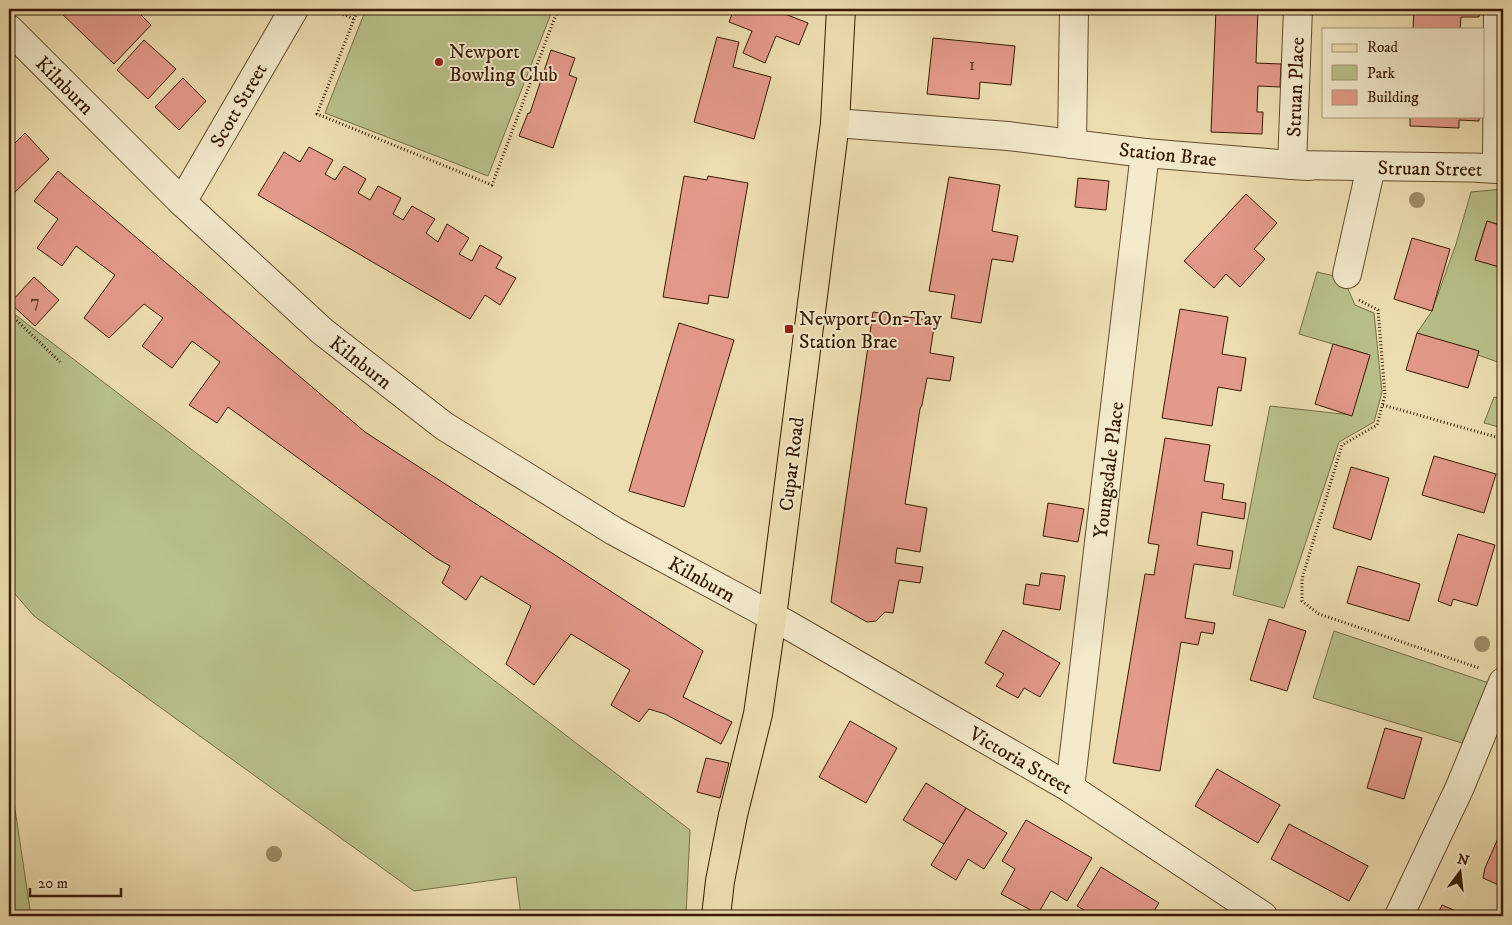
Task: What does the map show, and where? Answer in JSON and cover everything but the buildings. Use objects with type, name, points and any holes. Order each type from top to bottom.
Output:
[{"type":"main road","name":"Cupar Road","points":[[716,916],[720,881],[733,815],[758,714],[772,617],[834,123],[841,9]]},
{"type":"street","name":"Scott Street","points":[[182,202],[294,9]]},
{"type":"street","points":[[1072,144],[1074,9]]},
{"type":"street","name":"Struan Place","points":[[1298,9],[1302,165]]},
{"type":"street","name":"Struan Street","points":[[1302,165],[1500,169],[1498,9]]},
{"type":"street","name":"Kilnburn","points":[[9,29],[182,202],[322,331],[444,426],[614,531],[772,617]]},
{"type":"street","name":"Station Brae","points":[[834,123],[1008,136],[1145,153],[1302,165],[1500,169]]},
{"type":"street","name":"Youngsdale Place","points":[[1070,788],[1145,153]]},
{"type":"street","points":[[1347,274],[1371,167]]},
{"type":"street","name":"Victoria Street","points":[[772,617],[1070,788],[1262,916]]},
{"type":"street","points":[[1399,916],[1460,787],[1492,676]]},
{"type":"path","points":[[330,9],[354,18]]},
{"type":"path","points":[[358,9],[317,114],[492,185],[558,9]]},
{"type":"path","points":[[1347,274],[1359,301],[1378,310],[1385,395],[1377,426],[1342,445],[1302,579],[1302,601],[1320,614],[1492,676]]},
{"type":"path","points":[[9,313],[60,362]]},
{"type":"path","points":[[1383,405],[1503,439]]},
{"type":"green space","name":"Newport Bowling Club","points":[[366,9],[547,9],[552,11],[488,176],[325,113]]},
{"type":"green space","points":[[1503,189],[1503,226],[1487,221],[1475,259],[1503,268],[1503,364],[1417,333],[1432,311],[1456,244],[1471,192]]},
{"type":"green space","points":[[1317,272],[1343,278],[1355,305],[1374,313],[1382,392],[1374,422],[1339,442],[1284,608],[1233,595],[1270,406],[1351,415],[1370,355],[1299,334]]},
{"type":"green space","points":[[9,310],[690,830],[686,916],[521,916],[516,877],[414,891],[34,616],[9,587]]},
{"type":"green space","points":[[1494,397],[1503,399],[1503,428],[1484,423]]},
{"type":"green space","points":[[1334,631],[1489,683],[1462,743],[1313,698]]},
{"type":"green space","points":[[9,769],[31,916],[9,916]]},
{"type":"place","name":"Newport Bowling Club","points":[[439,62]]},
{"type":"place","name":"Newport-On-Tay Station Brae","points":[[789,329]]}]
